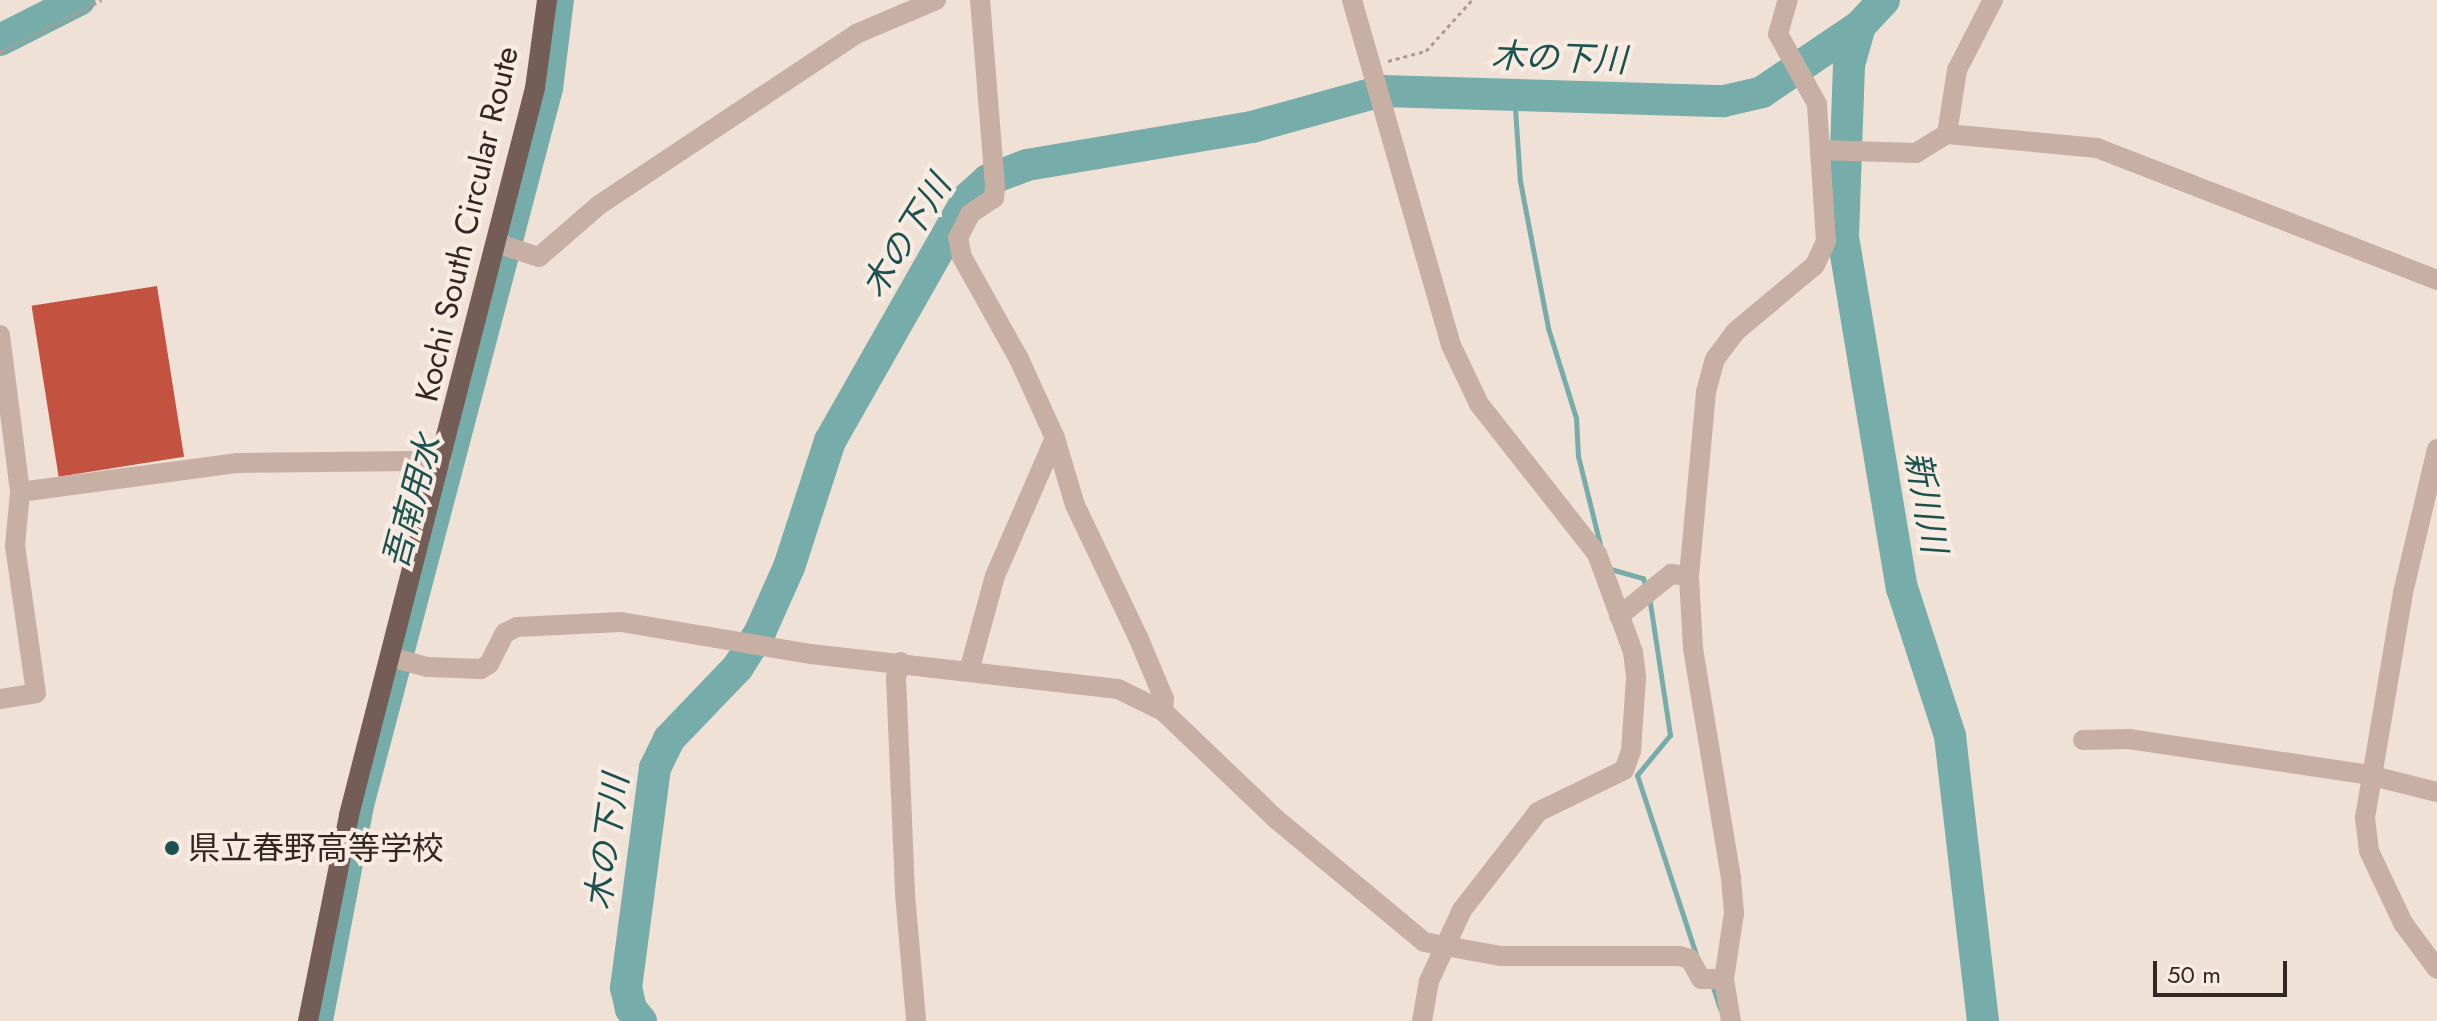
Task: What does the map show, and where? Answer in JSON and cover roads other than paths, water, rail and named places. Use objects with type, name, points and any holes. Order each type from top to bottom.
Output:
[{"type":"main road","name":"Kochi South Circular Route","points":[[308,1021],[349,815],[398,660],[441,461],[507,247],[547,0]]},
{"type":"street","points":[[507,247],[539,257],[599,205],[856,34],[936,0]]},
{"type":"street","points":[[980,0],[994,198],[970,214],[958,238],[962,257],[1019,359],[1055,438],[1075,505],[1138,637],[1164,699],[1163,711]]},
{"type":"street","points":[[1352,0],[1378,104],[1451,345],[1479,404],[1597,554],[1636,678],[1631,751],[1624,770],[1538,812],[1462,910],[1442,946],[1422,1021]]},
{"type":"street","points":[[1715,978],[1734,913],[1693,648],[1689,576],[1706,392],[1715,359],[1735,332],[1815,265],[1826,241],[1825,150],[1817,104],[1778,34],[1788,0]]},
{"type":"street","points":[[1947,134],[1957,70],[1993,0]]},
{"type":"street","points":[[1825,150],[1916,153],[1947,134],[2097,148],[2127,155],[2437,280]]},
{"type":"street","points":[[0,335],[20,492],[15,546],[36,693],[0,699]]},
{"type":"street","points":[[969,671],[995,576],[1055,438]]},
{"type":"street","points":[[2437,449],[2403,593],[2369,775],[2365,818],[2369,851],[2403,923],[2437,969]]},
{"type":"street","points":[[20,492],[238,463],[441,461]]},
{"type":"street","points":[[1619,616],[1671,574],[1689,576]]},
{"type":"street","points":[[398,660],[481,669],[489,664],[505,633],[517,627],[621,622],[674,635],[744,641],[765,648],[1118,689],[1163,711],[1276,819],[1358,883],[1403,929],[1442,946],[1500,956],[1679,956],[1690,959],[1715,978],[1731,1021]]},
{"type":"street","points":[[901,662],[896,677],[905,894],[916,1021]]},
{"type":"street","points":[[2083,740],[2129,739],[2369,775],[2437,792]]},
{"type":"waterway","points":[[0,40],[79,0]]},
{"type":"waterway","name":"吾南用水","points":[[324,1021],[365,806],[554,89],[565,0]]},
{"type":"waterway","name":"新川川","points":[[1884,0],[1860,26],[1849,65],[1843,237],[1902,588],[1950,736],[1983,1021]]},
{"type":"waterway","name":"木の下川","points":[[641,1021],[631,1009],[626,988],[655,768],[669,739],[738,667],[760,632],[789,567],[830,441],[968,198],[988,180],[1027,165],[1252,127],[1382,91],[1724,101],[1762,92],[1860,26]]},
{"type":"waterway","points":[[1514,94],[1520,181],[1548,328],[1576,418],[1578,456],[1600,544]]},
{"type":"waterway","points":[[1607,568],[1643,578],[1646,587]]},
{"type":"waterway","points":[[1649,596],[1670,735],[1637,775],[1696,954]]},
{"type":"waterway","points":[[1712,984],[1720,1009]]},
{"type":"place","name":"県立春野高等学校","points":[[172,848]]}]
